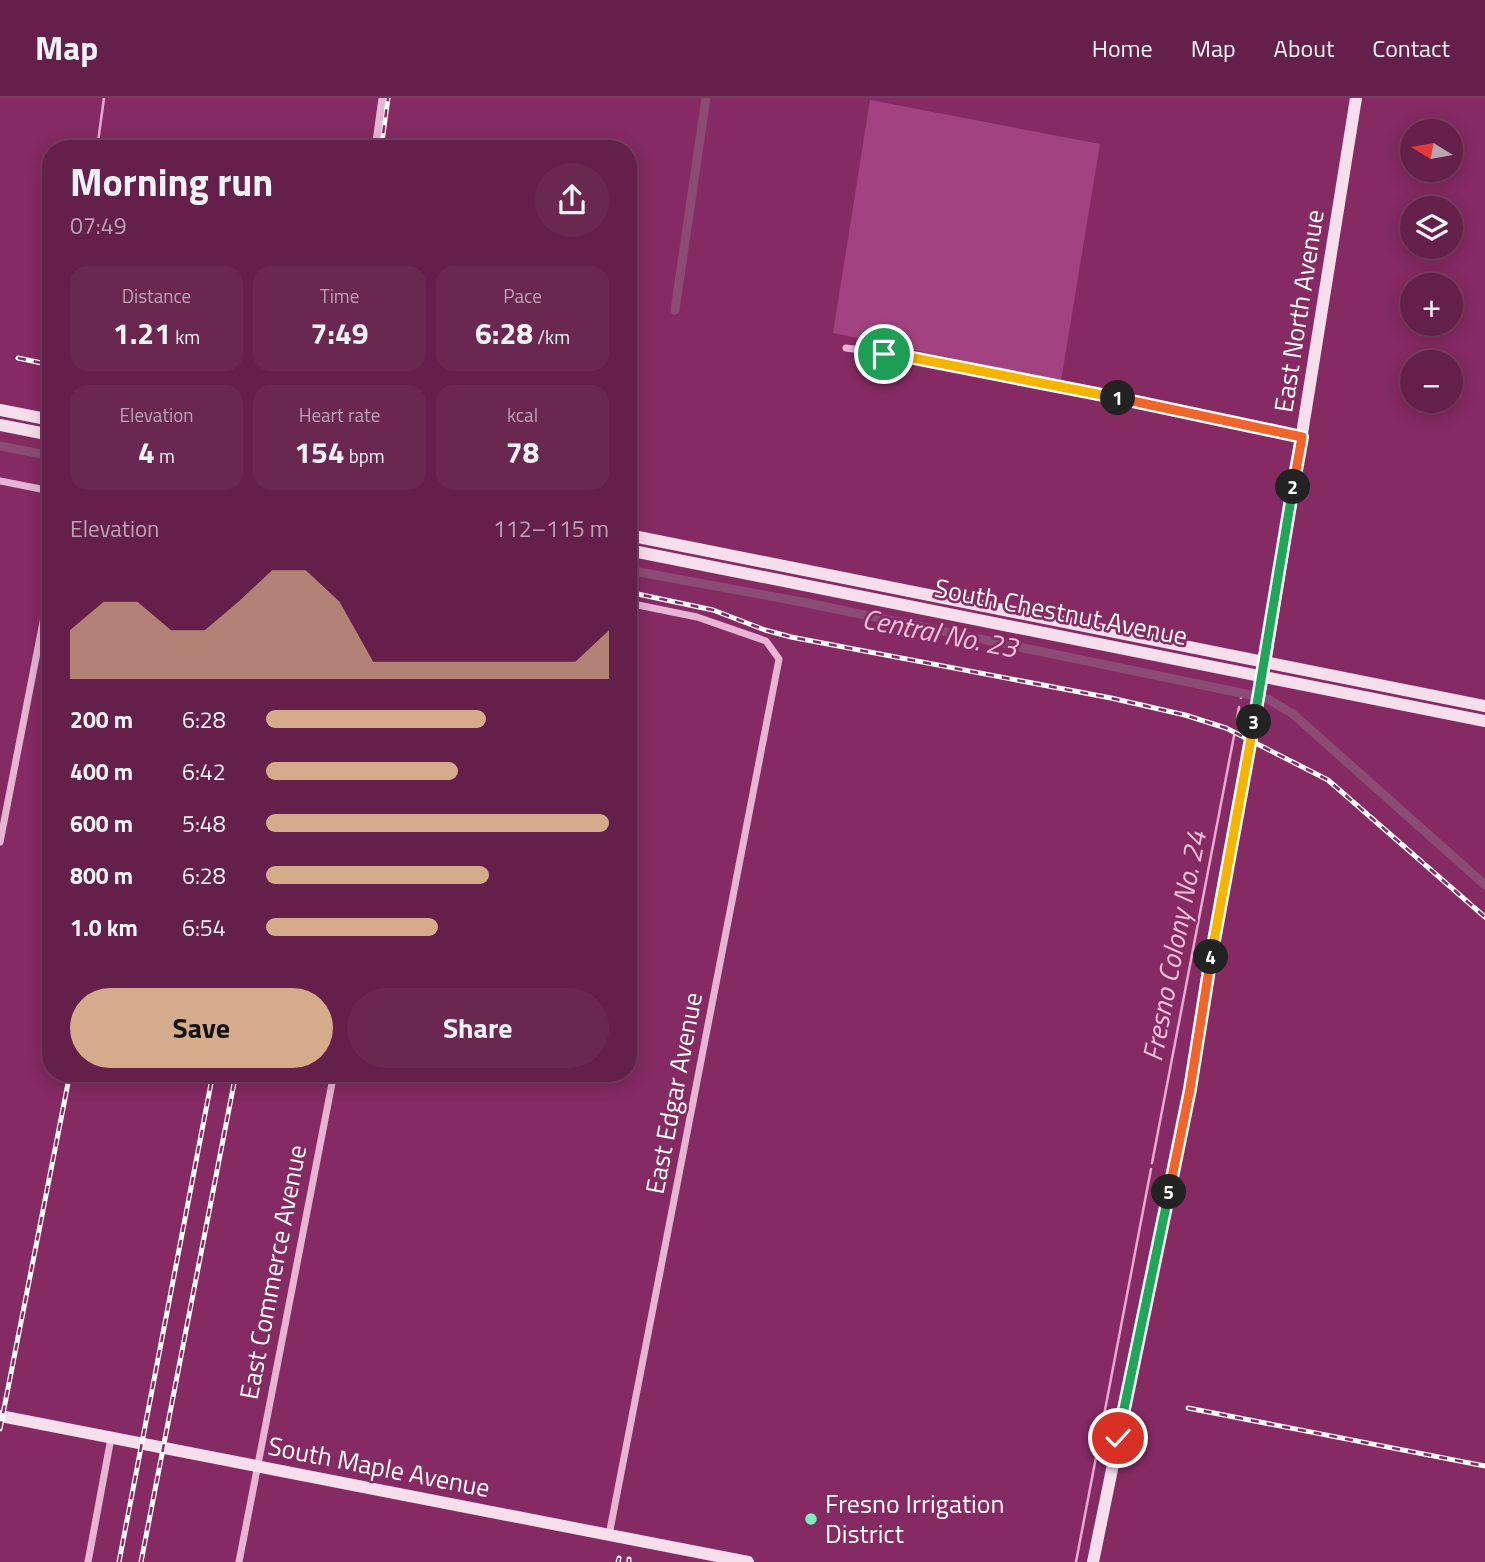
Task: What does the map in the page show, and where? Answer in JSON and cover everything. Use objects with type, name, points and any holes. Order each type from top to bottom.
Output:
[{"type":"street","points":[[376,140],[382,98]]},
{"type":"street","name":"East North Avenue","points":[[1093,1562],[1182,1129],[1213,942],[1266,661],[1356,98]]},
{"type":"street","points":[[846,348],[1030,380],[1302,437]]},
{"type":"street","points":[[0,410],[42,418]]},
{"type":"street","points":[[0,425],[42,433]]},
{"type":"street","points":[[0,481],[42,489]]},
{"type":"street","name":"South Chestnut Avenue","points":[[637,537],[1485,706]]},
{"type":"street","name":"South Chestnut Avenue","points":[[637,552],[1262,682],[1485,721]]},
{"type":"street","points":[[795,583],[797,568]]},
{"type":"street","name":"East Edgar Avenue","points":[[609,1535],[779,659],[766,640],[696,617],[637,605]]},
{"type":"street","points":[[0,842],[42,627]]},
{"type":"street","name":"East Commerce Avenue","points":[[239,1562],[332,1082]]},
{"type":"street","name":"South Maple Avenue","points":[[0,1416],[748,1562]]},
{"type":"street","points":[[88,1562],[111,1438]]},
{"type":"shaded area","points":[[870,100],[1100,144],[1061,381],[833,333]]},
{"type":"waterway","points":[[98,140],[104,98]]},
{"type":"waterway","points":[[675,310],[706,98]]},
{"type":"waterway","name":"Central No. 23","points":[[0,446],[42,454]]},
{"type":"waterway","name":"Central No. 23","points":[[637,572],[802,602],[1251,695]]},
{"type":"waterway","name":"Fresno Colony No. 24","points":[[1241,693],[1241,698]]},
{"type":"waterway","name":"Central No. 23","points":[[1268,699],[1293,714],[1485,885]]},
{"type":"waterway","name":"Fresno Colony No. 24","points":[[1237,718],[1239,707]]},
{"type":"waterway","name":"Fresno Colony No. 24","points":[[1152,1163],[1234,736]]},
{"type":"waterway","name":"Fresno Colony No. 24","points":[[1076,1562],[1151,1169]]},
{"type":"railway","points":[[382,140],[388,98]]},
{"type":"railway","points":[[18,358],[42,363]]},
{"type":"railway","points":[[637,594],[713,610],[791,637],[1111,698],[1185,715],[1226,728],[1328,780],[1485,917]]},
{"type":"railway","points":[[0,1429],[68,1082]]},
{"type":"railway","points":[[119,1562],[211,1082]]},
{"type":"railway","points":[[141,1562],[234,1082]]},
{"type":"railway","points":[[1188,1408],[1485,1466]]},
{"type":"railway","points":[[618,1562],[619,1558]]},
{"type":"place","name":"Fresno Irrigation District","points":[[811,1519]]},
{"type":"route","points":[[884,354],[1030,380],[1302,437],[1263,676],[1213,942],[1190,1089],[1118,1438]]}]
